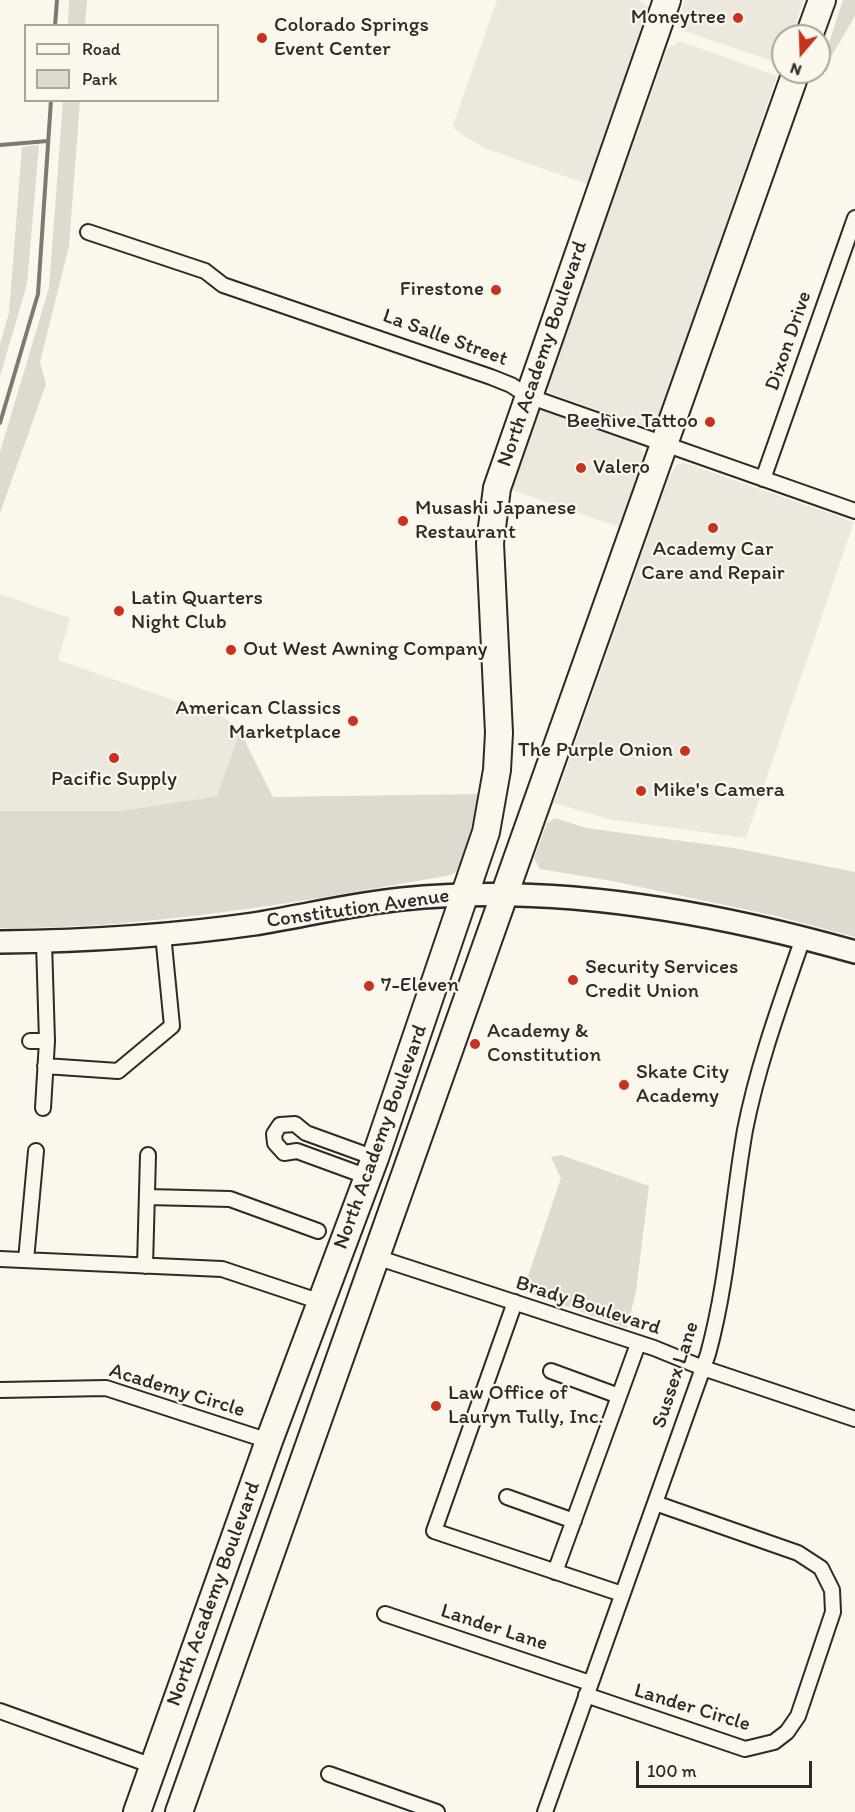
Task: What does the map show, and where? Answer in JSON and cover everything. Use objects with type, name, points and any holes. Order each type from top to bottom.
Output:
[{"type":"highway","name":"North Academy Boulevard","points":[[136,1812],[269,1441],[371,1167],[486,832],[497,770],[499,733],[491,567],[492,523],[497,488],[667,0]]},
{"type":"highway","points":[[813,24],[822,0]]},
{"type":"highway","name":"North Academy Boulevard","points":[[179,1812],[792,84]]},
{"type":"highway","points":[[153,1766],[160,1774],[168,1796],[166,1812]]},
{"type":"main road","name":"Constitution Avenue","points":[[0,942],[44,942],[164,934],[252,924],[401,899],[504,895],[608,901],[716,920],[803,938],[855,952]]},
{"type":"street","name":"Dixon Drive","points":[[763,479],[855,218]]},
{"type":"street","name":"La Salle Street","points":[[88,232],[205,271],[223,285],[491,377],[512,385],[528,396],[855,511]]},
{"type":"street","points":[[45,1066],[118,1071],[172,1026],[164,934]]},
{"type":"street","name":"Sussex Lane","points":[[545,1812],[703,1368],[717,1312],[752,1098],[762,1056],[803,938]]},
{"type":"street","points":[[43,1108],[47,1041],[44,942]]},
{"type":"street","points":[[30,1041],[47,1041]]},
{"type":"street","points":[[295,1124],[306,1133],[371,1167],[297,1151],[284,1153],[274,1143],[274,1134],[280,1125],[295,1124]]},
{"type":"street","points":[[26,1260],[36,1151]]},
{"type":"street","points":[[145,1266],[148,1155]]},
{"type":"street","points":[[147,1197],[230,1199],[318,1230]]},
{"type":"street","name":"Brady Boulevard","points":[[376,1257],[515,1302],[855,1419]]},
{"type":"street","points":[[0,1259],[222,1269],[321,1302]]},
{"type":"street","points":[[515,1302],[434,1531],[621,1594]]},
{"type":"street","points":[[555,1572],[638,1344]]},
{"type":"street","points":[[552,1371],[619,1395]]},
{"type":"street","name":"Academy Circle","points":[[0,1390],[106,1388],[269,1441]]},
{"type":"street","points":[[507,1497],[574,1521]]},
{"type":"street","name":"Lander Circle","points":[[588,1689],[745,1749],[765,1746],[781,1737],[793,1725],[801,1706],[833,1612],[832,1590],[821,1568],[798,1553],[654,1503]]},
{"type":"street","name":"Lander Lane","points":[[385,1614],[588,1689]]},
{"type":"street","points":[[0,1711],[153,1766]]},
{"type":"street","points":[[329,1774],[437,1812]]},
{"type":"shaded area","points":[[497,0],[638,0],[651,8],[592,180],[587,184],[484,148],[455,130],[453,125]]},
{"type":"shaded area","points":[[685,0],[804,0],[795,24],[771,24],[771,61],[678,29],[677,24]]},
{"type":"shaded area","points":[[680,41],[771,74],[771,84],[774,84],[676,368],[675,389],[657,429],[652,429],[550,393],[547,387],[667,49]]},
{"type":"shaded area","points":[[537,409],[639,445],[642,449],[644,459],[619,527],[506,488]]},
{"type":"shaded area","points":[[685,463],[854,522],[746,838],[608,819],[554,803],[669,477],[677,464]]},
{"type":"shaded area","points":[[0,594],[70,618],[58,660],[225,718],[240,731],[217,796],[121,811],[0,811]]},
{"type":"green space","points":[[69,0],[87,0],[85,24],[68,24]]},
{"type":"green space","points":[[843,0],[855,0],[855,16],[831,57],[831,37]]},
{"type":"green space","points":[[63,102],[80,102],[69,246],[40,362],[46,384],[0,513],[0,452],[49,288]]},
{"type":"green space","points":[[39,145],[27,284],[0,376],[0,344],[9,313],[22,147]]},
{"type":"green space","points":[[240,731],[273,797],[482,794],[458,869],[446,876],[224,912],[112,924],[0,928],[0,811],[121,811],[217,796]]},
{"type":"green space","points":[[555,818],[586,828],[734,848],[855,872],[855,937],[776,916],[612,881],[540,869],[534,858],[547,823]]},
{"type":"green space","points":[[561,1155],[649,1186],[636,1291],[627,1328],[523,1291],[561,1178],[551,1157]]},
{"type":"waterway","points":[[55,24],[57,0]]},
{"type":"waterway","points":[[0,423],[38,294],[51,102]]},
{"type":"waterway","points":[[0,145],[48,141]]},
{"type":"place","name":"Moneytree","points":[[738,18]]},
{"type":"place","name":"Colorado Springs Event Center","points":[[262,38]]},
{"type":"place","name":"Firestone","points":[[496,290]]},
{"type":"place","name":"Beehive Tattoo","points":[[710,422]]},
{"type":"place","name":"Valero","points":[[581,468]]},
{"type":"place","name":"Musashi Japanese Restaurant","points":[[403,521]]},
{"type":"place","name":"Academy Car Care and Repair","points":[[713,528]]},
{"type":"place","name":"Latin Quarters Night Club","points":[[119,611]]},
{"type":"place","name":"Out West Awning Company","points":[[231,650]]},
{"type":"place","name":"American Classics Marketplace","points":[[353,721]]},
{"type":"place","name":"The Purple Onion","points":[[685,751]]},
{"type":"place","name":"Pacific Supply","points":[[114,758]]},
{"type":"place","name":"Mike's Camera","points":[[641,791]]},
{"type":"place","name":"Security Services Credit Union","points":[[573,980]]},
{"type":"place","name":"7-Eleven","points":[[369,986]]},
{"type":"place","name":"Academy & Constitution","points":[[475,1044]]},
{"type":"place","name":"Skate City Academy","points":[[624,1085]]},
{"type":"place","name":"Law Office of Lauryn Tully, Inc.","points":[[436,1406]]}]
